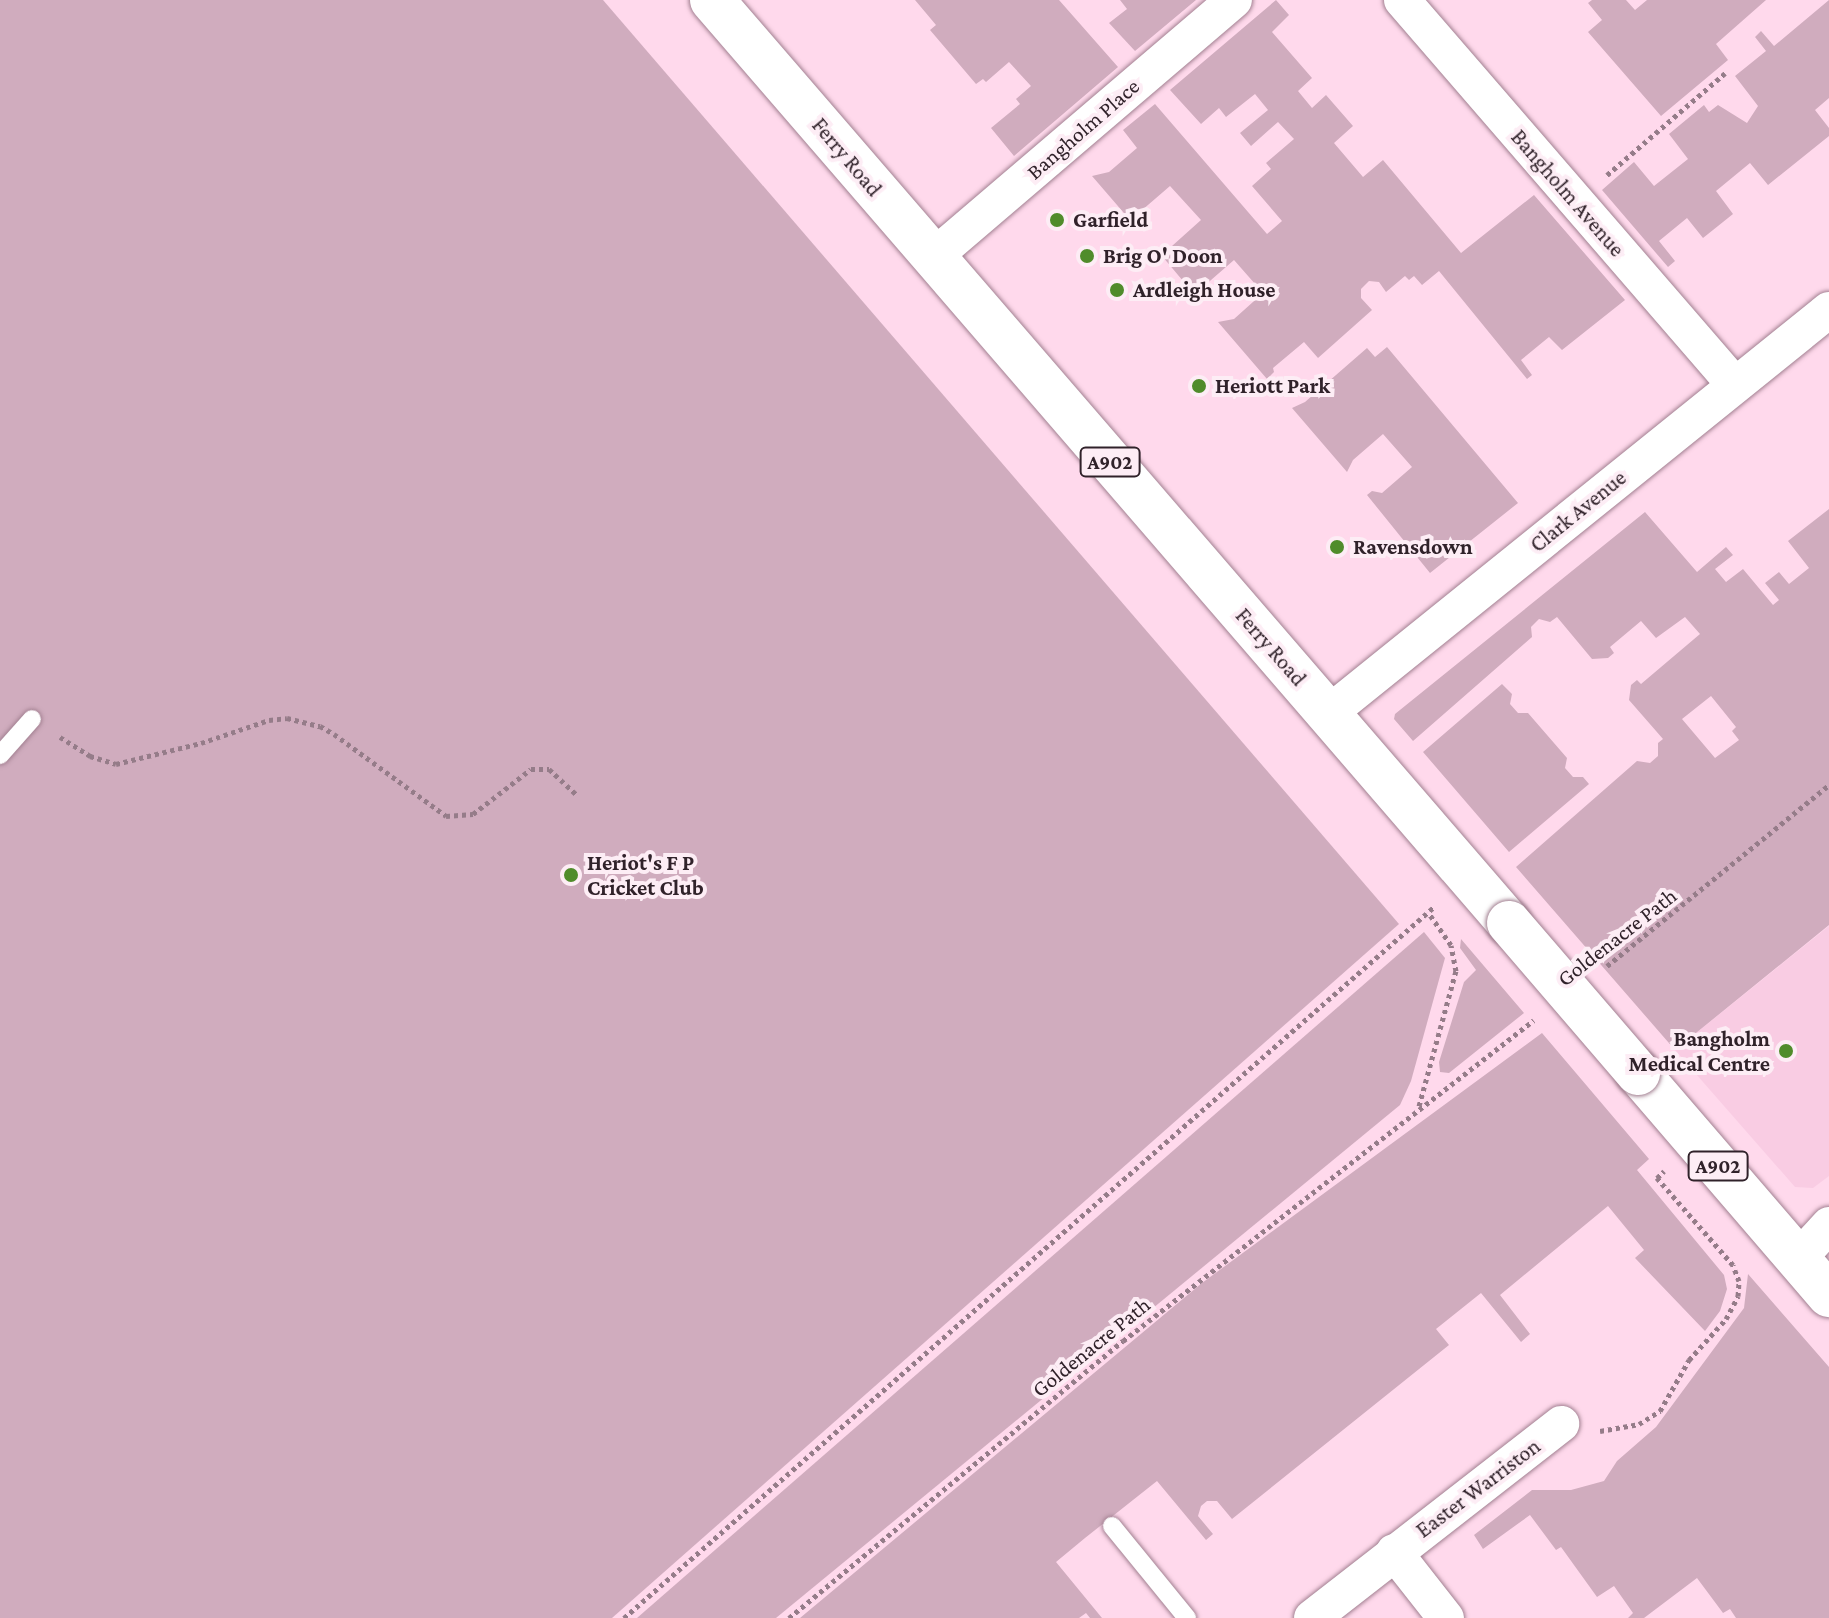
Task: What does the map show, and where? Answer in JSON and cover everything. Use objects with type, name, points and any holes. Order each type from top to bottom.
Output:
[{"type":"main road","name":"Ferry Road","points":[[712,0],[1829,1295]]},
{"type":"street","name":"Bangholm Place","points":[[932,258],[1234,0]]},
{"type":"street","name":"Bangholm Avenue","points":[[1402,0],[1735,385]]},
{"type":"street","name":"Clark Avenue","points":[[1329,713],[1829,310]]},
{"type":"street","points":[[1798,1259],[1829,1225]]},
{"type":"street","name":"Easter Warriston","points":[[1312,1618],[1561,1424]]},
{"type":"street","name":"Easter Warriston","points":[[1394,1552],[1446,1618]]},
{"type":"lane","points":[[0,755],[32,719]]},
{"type":"lane","points":[[1112,1526],[1187,1618]]},
{"type":"path","points":[[1576,202],[1725,73]]},
{"type":"path","points":[[32,719],[90,756],[116,764],[201,743],[269,720],[303,721],[334,734],[446,816],[473,814],[531,769],[549,769],[577,795]]},
{"type":"path","name":"Goldenacre Path","points":[[1603,969],[1829,785]]},
{"type":"path","points":[[624,1618],[1469,876]]},
{"type":"path","points":[[1419,1107],[1456,971],[1451,945],[1428,912]]},
{"type":"path","name":"Goldenacre Path","points":[[789,1618],[1123,1341],[1542,1014]]},
{"type":"path","points":[[1561,1424],[1608,1430],[1654,1416],[1666,1403],[1689,1360],[1735,1304],[1739,1281],[1733,1265],[1657,1178],[1697,1141]]},
{"type":"shaded area","points":[[0,0],[603,0],[1399,924],[612,1618],[0,1618]]},
{"type":"shaded area","points":[[915,0],[1059,0],[1118,67],[1014,156],[991,128],[1020,104],[1016,99],[1031,86],[1009,62],[986,82],[983,79],[976,84],[930,30],[936,25]]},
{"type":"shaded area","points":[[1120,0],[1196,0],[1135,51],[1109,23],[1127,9]]},
{"type":"shaded area","points":[[1276,0],[1289,15],[1272,32],[1312,78],[1298,91],[1312,108],[1326,95],[1353,126],[1334,143],[1363,177],[1383,160],[1461,253],[1534,195],[1625,300],[1562,350],[1549,337],[1521,360],[1532,375],[1527,379],[1439,271],[1422,285],[1414,276],[1409,280],[1405,276],[1386,292],[1379,282],[1369,281],[1361,289],[1361,298],[1372,310],[1318,358],[1304,342],[1273,368],[1274,372],[1267,379],[1218,322],[1234,319],[1263,293],[1234,260],[1203,287],[1199,300],[1157,250],[1172,246],[1201,220],[1170,186],[1141,211],[1136,227],[1092,176],[1109,172],[1137,148],[1123,130],[1155,104],[1267,234],[1282,221],[1252,186],[1271,169],[1266,163],[1294,139],[1278,122],[1251,146],[1240,133],[1268,110],[1255,94],[1226,117],[1219,108],[1201,124],[1170,90]]},
{"type":"shaded area","points":[[1592,0],[1626,0],[1635,10],[1647,0],[1766,0],[1716,44],[1728,60],[1661,116],[1588,32],[1602,20],[1588,3]]},
{"type":"shaded area","points":[[1829,0],[1829,98],[1815,110],[1829,128],[1829,136],[1768,185],[1750,163],[1716,191],[1733,214],[1703,238],[1687,218],[1659,241],[1675,261],[1668,267],[1602,190],[1634,162],[1654,186],[1688,159],[1669,134],[1704,105],[1709,112],[1718,105],[1747,123],[1758,106],[1735,76],[1766,51],[1755,37],[1761,31],[1774,46]]},
{"type":"shaded area","points":[[1387,347],[1518,503],[1430,573],[1367,495],[1372,491],[1382,493],[1412,467],[1383,434],[1353,460],[1347,472],[1292,408],[1305,402],[1367,348],[1375,357]]},
{"type":"shaded area","points":[[1829,509],[1829,925],[1675,1050],[1516,867],[1637,761],[1650,763],[1658,756],[1658,743],[1663,739],[1629,700],[1631,685],[1637,680],[1641,684],[1700,634],[1685,617],[1656,638],[1641,621],[1610,647],[1614,653],[1608,658],[1592,659],[1557,617],[1550,622],[1539,619],[1531,627],[1532,637],[1413,741],[1394,719],[1395,714],[1645,512],[1697,572],[1726,547],[1733,555],[1715,569],[1726,582],[1743,569],[1773,605],[1779,600],[1765,583],[1779,572],[1789,584],[1809,568],[1788,541]],"holes":[[[1711,696],[1736,727],[1732,731],[1739,740],[1715,758],[1682,719]]]},
{"type":"shaded area","points":[[1502,684],[1512,694],[1510,704],[1518,713],[1528,713],[1567,758],[1565,768],[1573,777],[1583,777],[1589,784],[1509,852],[1423,752]]},
{"type":"shaded area","points":[[1829,926],[1829,1176],[1813,1188],[1795,1187],[1675,1050]]},
{"type":"shaded area","points":[[1424,932],[1445,958],[1411,1081],[1400,1105],[776,1618],[637,1618]]},
{"type":"shaded area","points":[[1461,939],[1524,1013],[1449,1073],[1440,1072],[1439,1062],[1464,982],[1476,970],[1460,948]]},
{"type":"shaded area","points":[[1542,1033],[1649,1159],[1637,1170],[1724,1275],[1727,1289],[1720,1311],[1705,1331],[1635,1258],[1644,1250],[1608,1206],[1500,1295],[1530,1334],[1521,1342],[1481,1293],[1436,1329],[1449,1345],[1232,1519],[1217,1501],[1207,1501],[1201,1506],[1198,1516],[1213,1534],[1206,1540],[1157,1481],[1085,1538],[1056,1562],[1102,1618],[1090,1618],[1086,1613],[1079,1618],[800,1618],[1202,1283]]},
{"type":"shaded area","points":[[1748,1274],[1829,1367],[1829,1618],[1736,1618],[1730,1609],[1723,1613],[1697,1578],[1644,1618],[1628,1618],[1633,1613],[1614,1586],[1597,1597],[1561,1547],[1556,1550],[1530,1515],[1483,1549],[1474,1535],[1532,1490],[1571,1490],[1604,1481],[1617,1461],[1656,1427],[1744,1308]]},
{"type":"place","name":"Garfield","points":[[1057,220]]},
{"type":"place","name":"Brig O' Doon","points":[[1087,256]]},
{"type":"place","name":"Ardleigh House","points":[[1117,290]]},
{"type":"place","name":"Heriott Park","points":[[1199,386]]},
{"type":"place","name":"Ravensdown","points":[[1337,547]]},
{"type":"place","name":"Heriot's F P Cricket Club","points":[[571,875]]},
{"type":"place","name":"Bangholm Medical Centre","points":[[1786,1051]]}]
